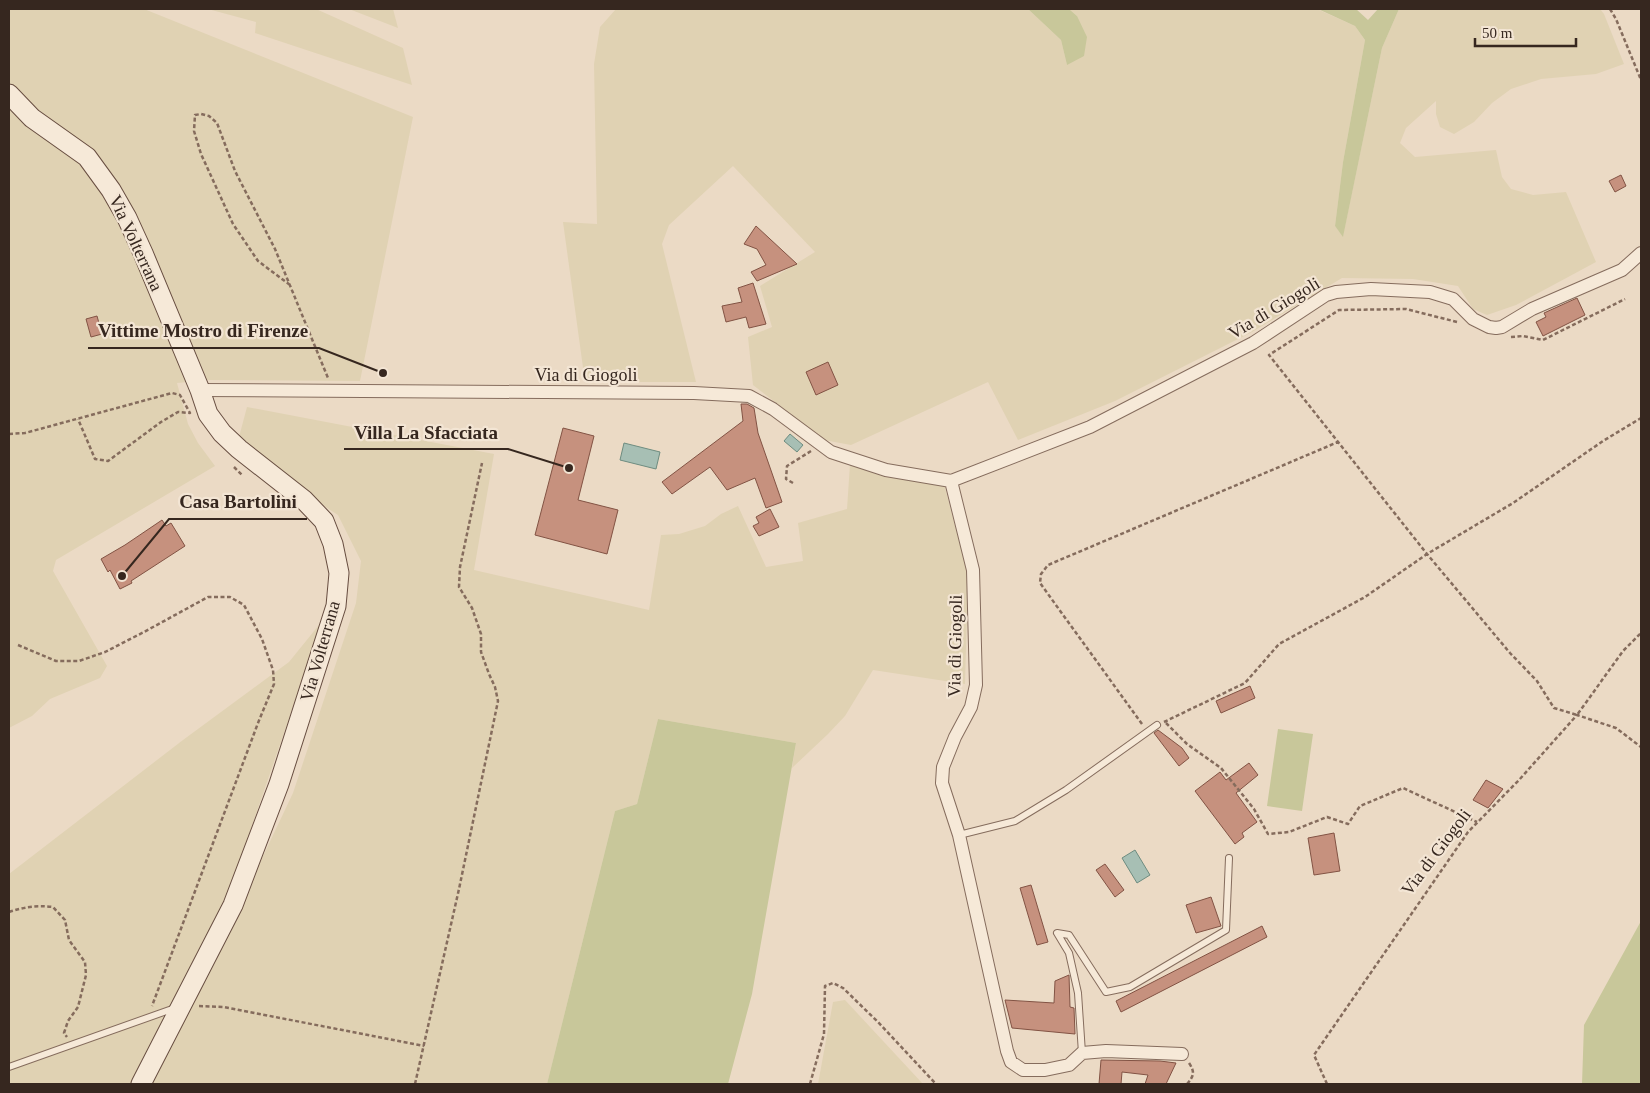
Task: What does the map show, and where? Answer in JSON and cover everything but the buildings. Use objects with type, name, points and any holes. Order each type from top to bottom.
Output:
[{"type":"main road","name":"Via Volterrana","points":[[9,94],[32,118],[87,157],[111,190],[127,218],[143,253],[200,390],[208,414],[222,433],[261,468],[304,500],[324,521],[333,544],[339,573],[336,606],[280,784],[233,905],[141,1084]]},
{"type":"street","name":"Via di Giogoli","points":[[200,390],[694,393],[749,396],[773,409],[831,452],[886,470],[951,481],[1090,427],[1253,343],[1326,295],[1336,292],[1371,289],[1430,292],[1453,299],[1473,319],[1489,327],[1496,328],[1502,327],[1532,308],[1622,270],[1641,253]]},
{"type":"street","name":"Via di Giogoli","points":[[951,481],[973,570],[976,685],[971,707],[955,737],[943,767],[942,783],[959,836],[1011,1062],[1023,1070],[1045,1070],[1069,1065],[1082,1053],[1106,1051],[1182,1054]]},
{"type":"lane","points":[[959,836],[1015,820],[1066,790],[1157,726]]},
{"type":"lane","points":[[1082,1053],[1078,993],[1069,953],[1057,933],[1069,935],[1106,992],[1130,987],[1226,930],[1229,858]]},
{"type":"lane","points":[[9,1067],[181,1006]]},
{"type":"path","points":[[1610,9],[1641,80]]},
{"type":"path","points":[[290,286],[258,261],[233,224],[201,154],[194,131],[195,115],[209,116],[217,123],[235,171],[275,249],[333,391]]},
{"type":"path","points":[[1504,338],[1523,336],[1543,340],[1625,299]]},
{"type":"path","points":[[1463,326],[1456,321],[1406,309],[1339,310],[1269,355],[1427,554],[1537,681],[1554,708],[1616,728],[1641,747]]},
{"type":"path","points":[[9,434],[25,433],[172,393],[180,395],[190,414],[178,412],[108,460],[95,459],[78,419]]},
{"type":"path","points":[[1157,726],[1245,682],[1278,644],[1365,597],[1427,554],[1513,503],[1603,441],[1641,418]]},
{"type":"path","points":[[793,483],[786,479],[787,466],[810,452],[818,442]]},
{"type":"path","points":[[1148,732],[1040,584],[1041,574],[1048,565],[1338,442]]},
{"type":"path","points":[[415,1084],[460,888],[498,701],[495,687],[481,652],[481,634],[472,608],[459,587],[460,567],[482,463]]},
{"type":"path","points":[[18,645],[56,660],[79,661],[112,648],[208,597],[230,597],[244,605],[262,639],[273,670],[274,684],[147,1018]]},
{"type":"path","name":"Via di Giogoli","points":[[1326,1084],[1314,1055],[1468,832],[1520,780],[1578,715],[1622,651],[1641,633]]},
{"type":"path","points":[[1165,722],[1187,744],[1221,768],[1254,810],[1268,834],[1289,832],[1327,817],[1348,824],[1360,806],[1403,788],[1477,822]]},
{"type":"path","points":[[9,912],[40,905],[53,907],[65,920],[69,940],[84,962],[86,975],[78,1007],[68,1021],[64,1033],[72,1045]]},
{"type":"path","points":[[810,1084],[824,1034],[825,986],[833,983],[843,988],[878,1022],[936,1084]]},
{"type":"path","points":[[181,1006],[224,1007],[424,1046]]},
{"type":"path","points":[[1182,1054],[1193,1070],[1193,1077],[1187,1084]]},
{"type":"shaded area","points":[[9,9],[144,9],[413,117],[360,381],[208,380],[177,383],[188,424],[198,443],[215,466],[56,560],[53,571],[107,666],[100,678],[50,699],[32,716],[9,728]]},
{"type":"shaded area","points":[[208,9],[316,9],[403,48],[412,85],[255,33],[256,22]]},
{"type":"shaded area","points":[[349,9],[393,9],[398,28]]},
{"type":"shaded area","points":[[616,9],[1028,9],[1061,40],[1067,65],[1077,16],[1069,9],[1317,9],[1355,26],[1365,40],[1343,162],[1335,226],[1343,236],[1382,48],[1399,9],[1600,9],[1604,14],[1624,64],[1596,74],[1541,79],[1511,89],[1492,103],[1474,122],[1454,134],[1440,127],[1436,114],[1436,101],[1406,128],[1400,143],[1415,157],[1496,150],[1502,177],[1511,189],[1533,195],[1566,192],[1596,262],[1516,305],[1487,315],[1473,309],[1458,286],[1413,279],[1342,278],[1252,332],[1115,401],[1018,440],[988,382],[851,445],[824,440],[753,385],[748,337],[772,327],[760,286],[815,252],[733,166],[669,225],[662,244],[696,382],[585,382],[563,222],[597,224],[594,64],[600,27]]},
{"type":"shaded area","points":[[247,407],[494,454],[474,570],[649,610],[661,535],[679,534],[705,526],[721,514],[738,506],[766,567],[803,561],[798,523],[847,509],[850,464],[944,484],[968,575],[965,684],[873,670],[845,716],[792,768],[796,743],[658,719],[637,804],[615,811],[547,1084],[152,1084],[199,991],[293,793],[356,603],[361,561],[338,515],[313,499],[239,437]]},
{"type":"shaded area","points":[[790,434],[803,445],[797,452],[784,441]]},
{"type":"shaded area","points":[[624,443],[660,452],[656,469],[620,460]]},
{"type":"shaded area","points":[[323,620],[228,895],[130,1084],[9,1084],[9,874],[183,740],[289,662]]},
{"type":"shaded area","points":[[1135,850],[1150,875],[1137,883],[1122,858]]},
{"type":"shaded area","points":[[845,1000],[923,1084],[818,1084],[833,1002]]},
{"type":"green space","points":[[1028,9],[1069,9],[1077,16],[1087,37],[1084,56],[1067,65],[1061,40]]},
{"type":"green space","points":[[1318,9],[1356,9],[1368,20],[1378,9],[1399,9],[1382,48],[1343,237],[1335,226],[1343,162],[1365,40],[1355,26]]},
{"type":"green space","points":[[658,719],[796,743],[752,994],[728,1084],[547,1084],[615,811],[637,804]]},
{"type":"green space","points":[[1278,729],[1313,734],[1302,811],[1267,806]]},
{"type":"green space","points":[[1641,921],[1641,1084],[1582,1084],[1584,1025]]},
{"type":"place","name":"Vittime Mostro di Firenze","points":[[383,373]]},
{"type":"place","name":"Villa La Sfacciata","points":[[569,468]]},
{"type":"place","name":"Casa Bartolini","points":[[122,576]]}]
